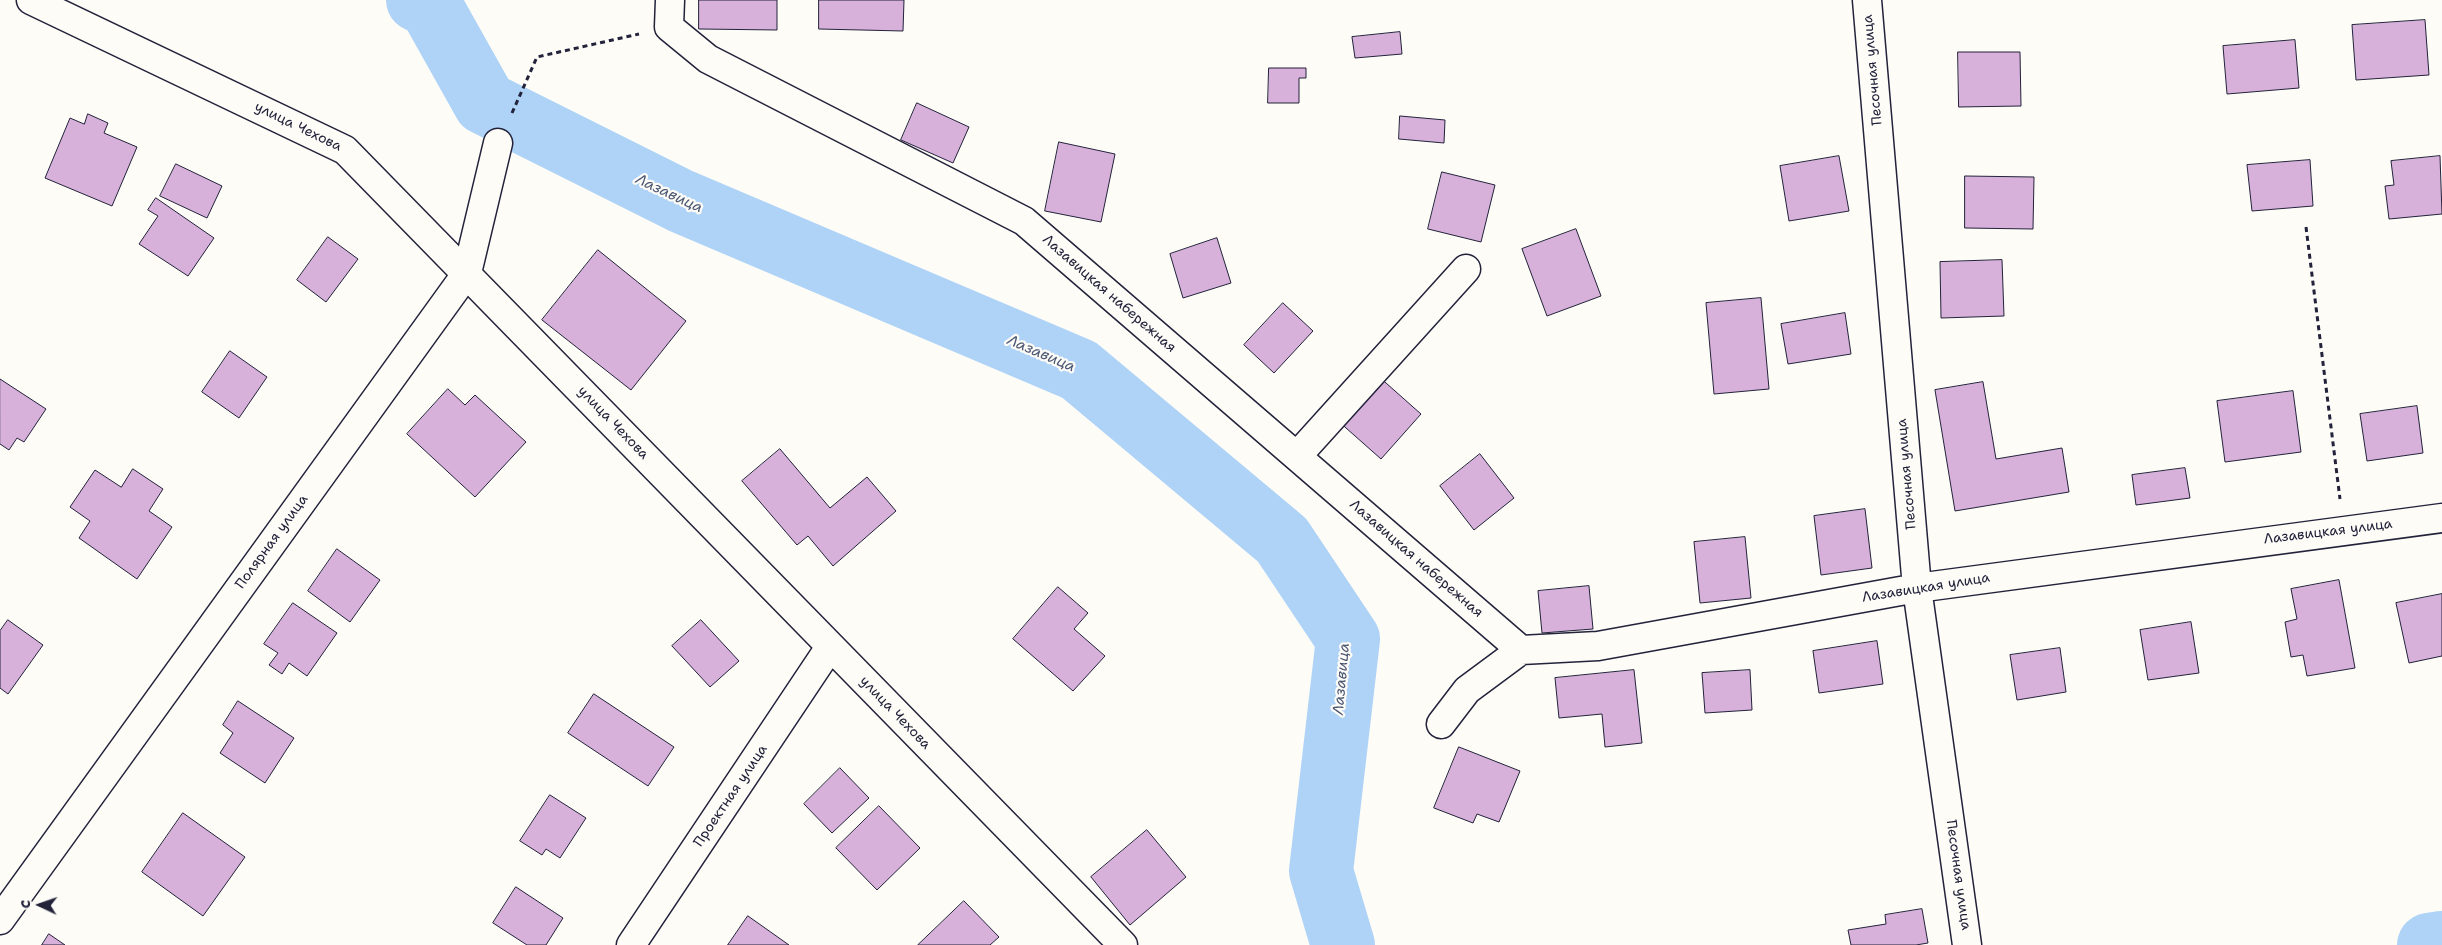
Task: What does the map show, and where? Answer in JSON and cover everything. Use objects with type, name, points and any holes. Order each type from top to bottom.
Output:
[{"type":"street","name":"улица Чехова","points":[[31,0],[345,150],[1123,945]]},
{"type":"street","points":[[669,27],[670,0]]},
{"type":"street","name":"Песочная улица","points":[[1868,0],[1917,588],[1967,945]]},
{"type":"street","name":"Лазавицкая набережная","points":[[669,27],[708,59],[1024,221],[1521,650]]},
{"type":"street","name":"Полярная улица","points":[[0,920],[467,273],[498,143]]},
{"type":"street","points":[[1297,456],[1466,270]]},
{"type":"street","name":"Лазавицкая улица","points":[[1521,650],[1598,646],[1917,588],[2442,518]]},
{"type":"street","name":"Проектная улица","points":[[631,945],[830,647]]},
{"type":"street","points":[[1441,724],[1467,690],[1521,650]]},
{"type":"path","points":[[498,143],[536,57],[669,27]]},
{"type":"path","points":[[2306,227],[2343,530]]},
{"type":"building","points":[[699,0],[777,0],[777,30],[699,29]]},
{"type":"building","points":[[819,0],[904,0],[903,31],[819,29]]},
{"type":"building","points":[[2425,20],[2429,75],[2356,80],[2352,25]]},
{"type":"building","points":[[1400,32],[1402,54],[1355,58],[1352,37]]},
{"type":"building","points":[[2295,40],[2299,88],[2227,94],[2223,46]]},
{"type":"building","points":[[1958,52],[2020,52],[2021,106],[1959,107]]},
{"type":"building","points":[[1269,68],[1306,68],[1306,78],[1299,78],[1299,103],[1268,103]]},
{"type":"building","points":[[917,103],[969,127],[953,163],[901,140]]},
{"type":"building","points":[[88,114],[108,123],[104,133],[137,147],[112,206],[45,178],[70,118],[84,124]]},
{"type":"building","points":[[1400,116],[1445,120],[1444,143],[1399,139]]},
{"type":"building","points":[[1059,142],[1115,154],[1101,222],[1045,211]]},
{"type":"building","points":[[1839,156],[1849,211],[1789,221],[1780,166]]},
{"type":"building","points":[[2440,156],[2442,214],[2389,219],[2385,186],[2394,185],[2391,161]]},
{"type":"building","points":[[2310,160],[2313,206],[2252,211],[2247,165]]},
{"type":"building","points":[[176,164],[222,186],[207,218],[160,196]]},
{"type":"building","points":[[1442,172],[1495,185],[1481,242],[1428,229]]},
{"type":"building","points":[[1965,176],[2034,177],[2033,229],[1965,228]]},
{"type":"building","points":[[156,198],[214,238],[188,276],[139,244],[158,216],[148,210]]},
{"type":"building","points":[[1576,229],[1601,296],[1547,316],[1522,249]]},
{"type":"building","points":[[328,237],[358,259],[326,302],[297,280]]},
{"type":"building","points":[[1217,238],[1231,283],[1183,298],[1170,254]]},
{"type":"building","points":[[598,250],[686,321],[631,390],[542,320]]},
{"type":"building","points":[[2002,260],[2004,316],[1941,318],[1940,262]]},
{"type":"building","points":[[1761,298],[1769,389],[1714,394],[1706,303]]},
{"type":"building","points":[[1283,303],[1313,331],[1274,373],[1244,345]]},
{"type":"building","points":[[1845,313],[1851,354],[1788,364],[1781,324]]},
{"type":"building","points":[[230,351],[267,377],[239,418],[202,392]]},
{"type":"building","points":[[1377,375],[1421,414],[1381,459],[1337,420]]},
{"type":"building","points":[[0,379],[46,409],[24,442],[17,438],[9,450],[0,444]]},
{"type":"building","points":[[1983,382],[1996,459],[2062,448],[2069,492],[1955,511],[1935,390]]},
{"type":"building","points":[[448,389],[465,405],[475,395],[526,442],[475,497],[407,434]]},
{"type":"building","points":[[2293,391],[2301,452],[2225,462],[2217,401]]},
{"type":"building","points":[[2417,406],[2423,453],[2367,461],[2360,414]]},
{"type":"building","points":[[780,449],[830,508],[867,477],[896,511],[833,566],[808,536],[797,545],[742,481]]},
{"type":"building","points":[[1480,454],[1514,498],[1474,530],[1440,486]]},
{"type":"building","points":[[2185,468],[2190,498],[2136,505],[2132,475]]},
{"type":"building","points":[[133,469],[163,489],[149,511],[172,527],[137,579],[79,538],[90,521],[70,507],[95,470],[121,487]]},
{"type":"building","points":[[1865,509],[1872,568],[1821,575],[1814,516]]},
{"type":"building","points":[[1745,537],[1751,598],[1700,603],[1694,542]]},
{"type":"building","points":[[337,549],[380,580],[350,622],[308,591]]},
{"type":"building","points":[[2339,580],[2355,668],[2307,676],[2303,655],[2291,657],[2285,622],[2297,619],[2291,589]]},
{"type":"building","points":[[1589,586],[1593,629],[1542,633],[1538,591]]},
{"type":"building","points":[[1058,587],[1088,613],[1074,629],[1105,656],[1073,691],[1013,639]]},
{"type":"building","points":[[2442,594],[2442,656],[2409,663],[2396,603]]},
{"type":"building","points":[[293,603],[337,633],[307,676],[289,663],[282,674],[269,665],[278,653],[264,644]]},
{"type":"building","points":[[8,620],[43,645],[8,694],[0,688],[0,631]]},
{"type":"building","points":[[701,620],[739,661],[710,687],[672,646]]},
{"type":"building","points":[[2191,622],[2199,673],[2148,680],[2140,630]]},
{"type":"building","points":[[1877,641],[1883,684],[1819,693],[1813,651]]},
{"type":"building","points":[[2060,648],[2066,692],[2017,700],[2010,655]]},
{"type":"building","points":[[1634,670],[1642,743],[1605,747],[1602,714],[1559,718],[1555,678]]},
{"type":"building","points":[[1750,670],[1752,710],[1705,713],[1702,673]]},
{"type":"building","points":[[594,694],[674,747],[648,786],[568,733]]},
{"type":"building","points":[[238,701],[294,738],[265,783],[220,753],[233,733],[223,725]]},
{"type":"building","points":[[1459,747],[1520,771],[1499,822],[1477,814],[1473,823],[1434,808]]},
{"type":"building","points":[[840,768],[869,798],[832,833],[804,804]]},
{"type":"building","points":[[550,795],[586,818],[560,858],[546,849],[542,855],[520,841]]},
{"type":"building","points":[[879,806],[920,848],[877,890],[836,848]]},
{"type":"building","points":[[183,813],[245,857],[203,916],[142,872]]},
{"type":"building","points":[[1147,830],[1186,877],[1130,925],[1091,877]]},
{"type":"building","points":[[516,887],[563,918],[546,945],[527,945],[493,923]]},
{"type":"building","points":[[964,901],[999,937],[990,945],[918,945]]},
{"type":"building","points":[[1922,909],[1928,943],[1916,945],[1851,945],[1848,930],[1886,924],[1885,915]]},
{"type":"building","points":[[748,916],[789,945],[728,945]]},
{"type":"building","points":[[49,934],[65,945],[42,945]]},
{"type":"waterway","name":"Лазавица","points":[[418,0],[430,5],[485,103],[681,201],[1079,370],[1282,540],[1348,639],[1321,871],[1343,945]]},
{"type":"waterway","name":"Лазавица","points":[[2429,945],[2442,943]]}]
